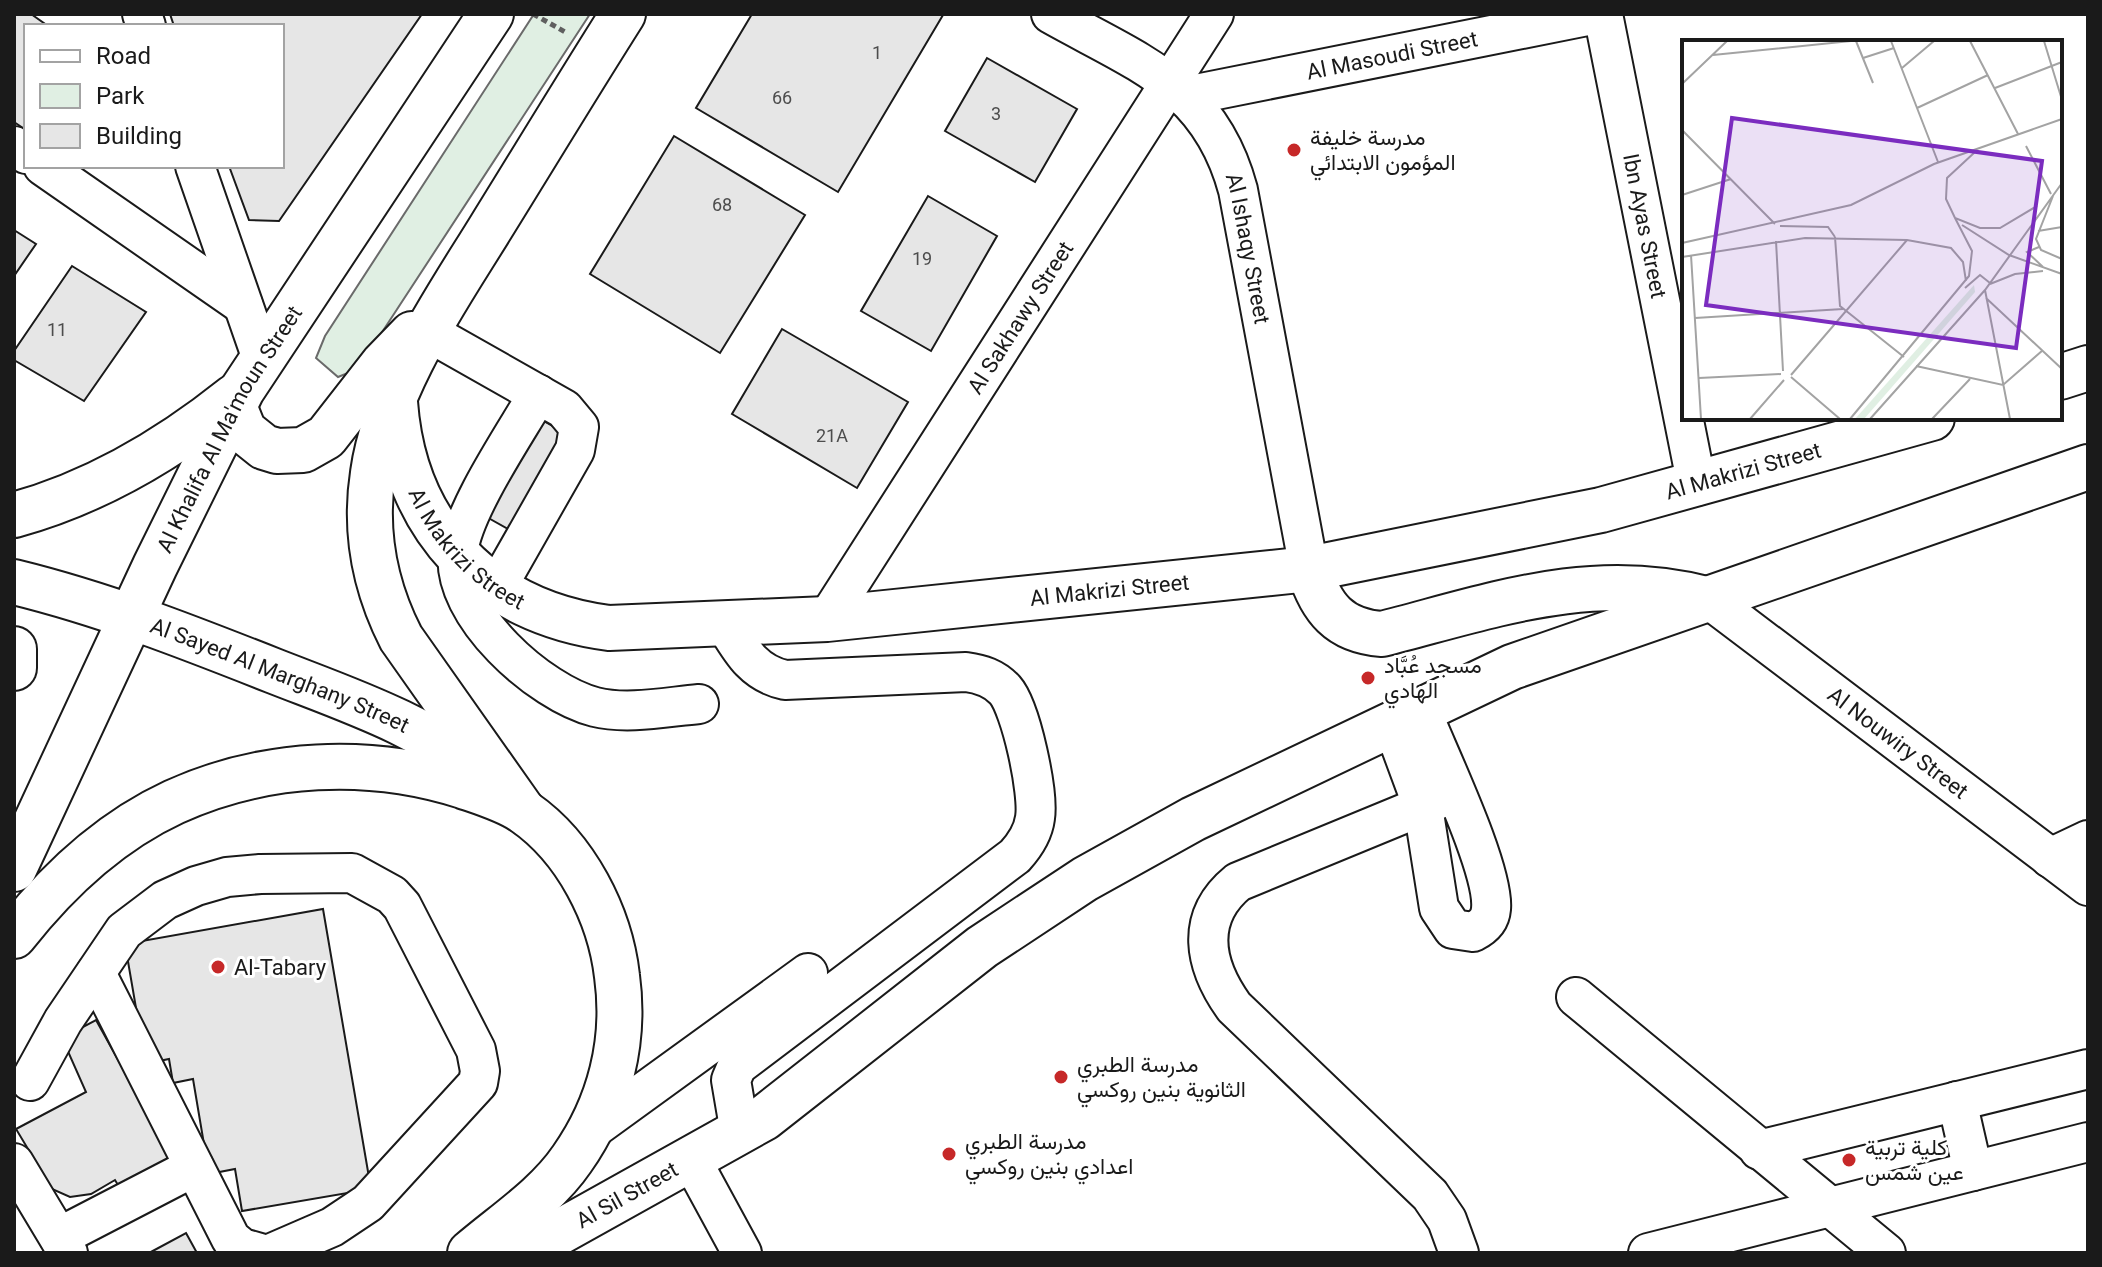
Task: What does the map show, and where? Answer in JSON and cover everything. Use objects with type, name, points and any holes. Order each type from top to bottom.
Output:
[{"type":"main road","name":"Al Khalifa Al Ma'moun Street","points":[[14,869],[132,615],[246,384],[491,14]]},
{"type":"main road","points":[[470,1253],[548,1188],[590,1131],[615,1065],[620,1030],[615,959],[605,925],[572,862],[523,811],[401,638],[385,607],[370,539],[369,504],[379,446],[395,402],[434,320],[623,14]]},
{"type":"main road","points":[[246,384],[244,431],[264,447],[290,452],[315,445],[326,437],[390,357],[434,320]]},
{"type":"main road","points":[[2062,376],[2088,368]]},
{"type":"main road","points":[[14,515],[74,494],[119,473],[203,422],[246,384]]},
{"type":"main road","name":"Al Makrizi Street","points":[[395,402],[397,434],[416,494],[430,522],[496,589],[522,604],[579,624],[639,628],[827,619],[1235,580],[1309,569],[1504,532],[1697,486],[1925,420]]},
{"type":"main road","points":[[692,1161],[740,1133],[810,1085],[982,947],[1062,894],[1193,819],[1544,655],[2088,467]]},
{"type":"main road","points":[[1309,569],[1324,607],[1348,627],[1365,633],[1382,634],[1577,587],[1644,586],[1710,600]]},
{"type":"main road","name":"Al Sayed Al Marghany Street","points":[[14,582],[132,615],[408,726],[469,764],[523,811]]},
{"type":"main road","points":[[14,649],[14,668]]},
{"type":"main road","points":[[14,936],[63,879],[97,849],[134,824],[174,802],[260,774],[350,766],[395,770],[468,788],[523,811]]},
{"type":"main road","name":"Al Sil Street","points":[[522,1253],[692,1161]]},
{"type":"street","name":"Al Ishaqy Street","points":[[1051,14],[1178,90],[1221,139],[1238,190],[1309,569]]},
{"type":"street","name":"Al Sakhawy Street","points":[[827,619],[1178,90],[1214,14]]},
{"type":"street","name":"Al Masoudi Street","points":[[1178,90],[1600,14]]},
{"type":"street","name":"Ibn Ayas Street","points":[[1600,14],[1682,413]]},
{"type":"street","points":[[46,168],[243,305]]},
{"type":"street","points":[[196,168],[243,305],[246,384]]},
{"type":"street","points":[[434,320],[573,416],[579,439],[496,589]]},
{"type":"street","points":[[538,394],[464,526],[458,553],[460,578],[486,626],[525,669],[548,686],[571,698],[613,710],[699,704]]},
{"type":"street","name":"Ibn Ayas Street","points":[[1683,420],[1697,486]]},
{"type":"street","name":"Al Nouwiry Street","points":[[1710,600],[2088,886]]},
{"type":"street","points":[[725,624],[750,663],[761,672],[785,680],[966,672],[992,679],[1003,687],[1015,708],[1036,806],[1030,835],[1015,856],[737,1066],[731,1080],[740,1133]]},
{"type":"street","points":[[1406,717],[1438,800],[1238,882],[1217,902],[1211,915],[1207,943],[1213,970],[1234,1007],[1430,1195],[1447,1220],[1459,1253]]},
{"type":"street","points":[[2050,858],[2088,840]]},
{"type":"street","points":[[30,1081],[124,931],[144,914],[196,886],[227,877],[336,871],[366,878],[402,906],[476,1050],[480,1071],[478,1083],[368,1203],[332,1227],[272,1253]]},
{"type":"street","points":[[96,973],[231,1239],[242,1248],[260,1253]]},
{"type":"street","points":[[590,1131],[808,973]]},
{"type":"street","points":[[1576,997],[1886,1253]]},
{"type":"street","points":[[1759,1150],[2088,1069]]},
{"type":"street","points":[[1957,1101],[1973,1171]]},
{"type":"street","points":[[1648,1253],[1773,1238],[1828,1207],[2088,1142]]},
{"type":"street","points":[[692,1161],[742,1253]]},
{"type":"street","points":[[14,1163],[63,1245],[194,1167]]},
{"type":"green space","points":[[534,14],[590,14],[358,369],[338,377],[316,358],[325,336]]},
{"type":"building","points":[[14,14],[31,14],[45,24],[24,24],[24,129],[14,122]]},
{"type":"building","points":[[170,14],[422,14],[279,221],[249,220],[230,168],[284,168],[284,24],[173,24]]},
{"type":"building","points":[[752,14],[943,15],[838,192],[696,108]]},
{"type":"building","points":[[987,58],[1077,109],[1035,182],[945,131]]},
{"type":"building","points":[[674,136],[805,215],[720,353],[590,274]]},
{"type":"building","points":[[928,196],[997,236],[931,351],[861,311]]},
{"type":"building","points":[[14,230],[36,244],[14,276]]},
{"type":"building","points":[[72,266],[146,312],[84,401],[14,360],[14,351]]},
{"type":"building","points":[[782,329],[908,402],[857,488],[732,414]]},
{"type":"building","points":[[540,419],[572,437],[515,533],[483,515]]},
{"type":"building","points":[[323,909],[371,1189],[242,1211],[235,1169],[209,1174],[193,1079],[173,1083],[169,1059],[154,1062],[149,1035],[141,1037],[125,944]]},
{"type":"building","points":[[96,1020],[177,1166],[124,1195],[115,1180],[91,1194],[70,1197],[52,1189],[16,1129],[86,1092],[62,1038]]},
{"type":"building","points":[[186,1233],[197,1253],[149,1253]]},
{"type":"place","name":"مدرسة خليفة المؤمون الابتدائي","points":[[1294,150]]},
{"type":"place","name":"مسجد عُبَّاد الهادي","points":[[1368,678]]},
{"type":"place","name":"Al-Tabary","points":[[218,967]]},
{"type":"place","name":"مدرسة الطبري الثانوية بنين روكسي","points":[[1061,1077]]},
{"type":"place","name":"مدرسة الطبري اعدادي بنين روكسي","points":[[949,1154]]},
{"type":"place","name":"كلية تربية عين شمس","points":[[1849,1160]]}]
